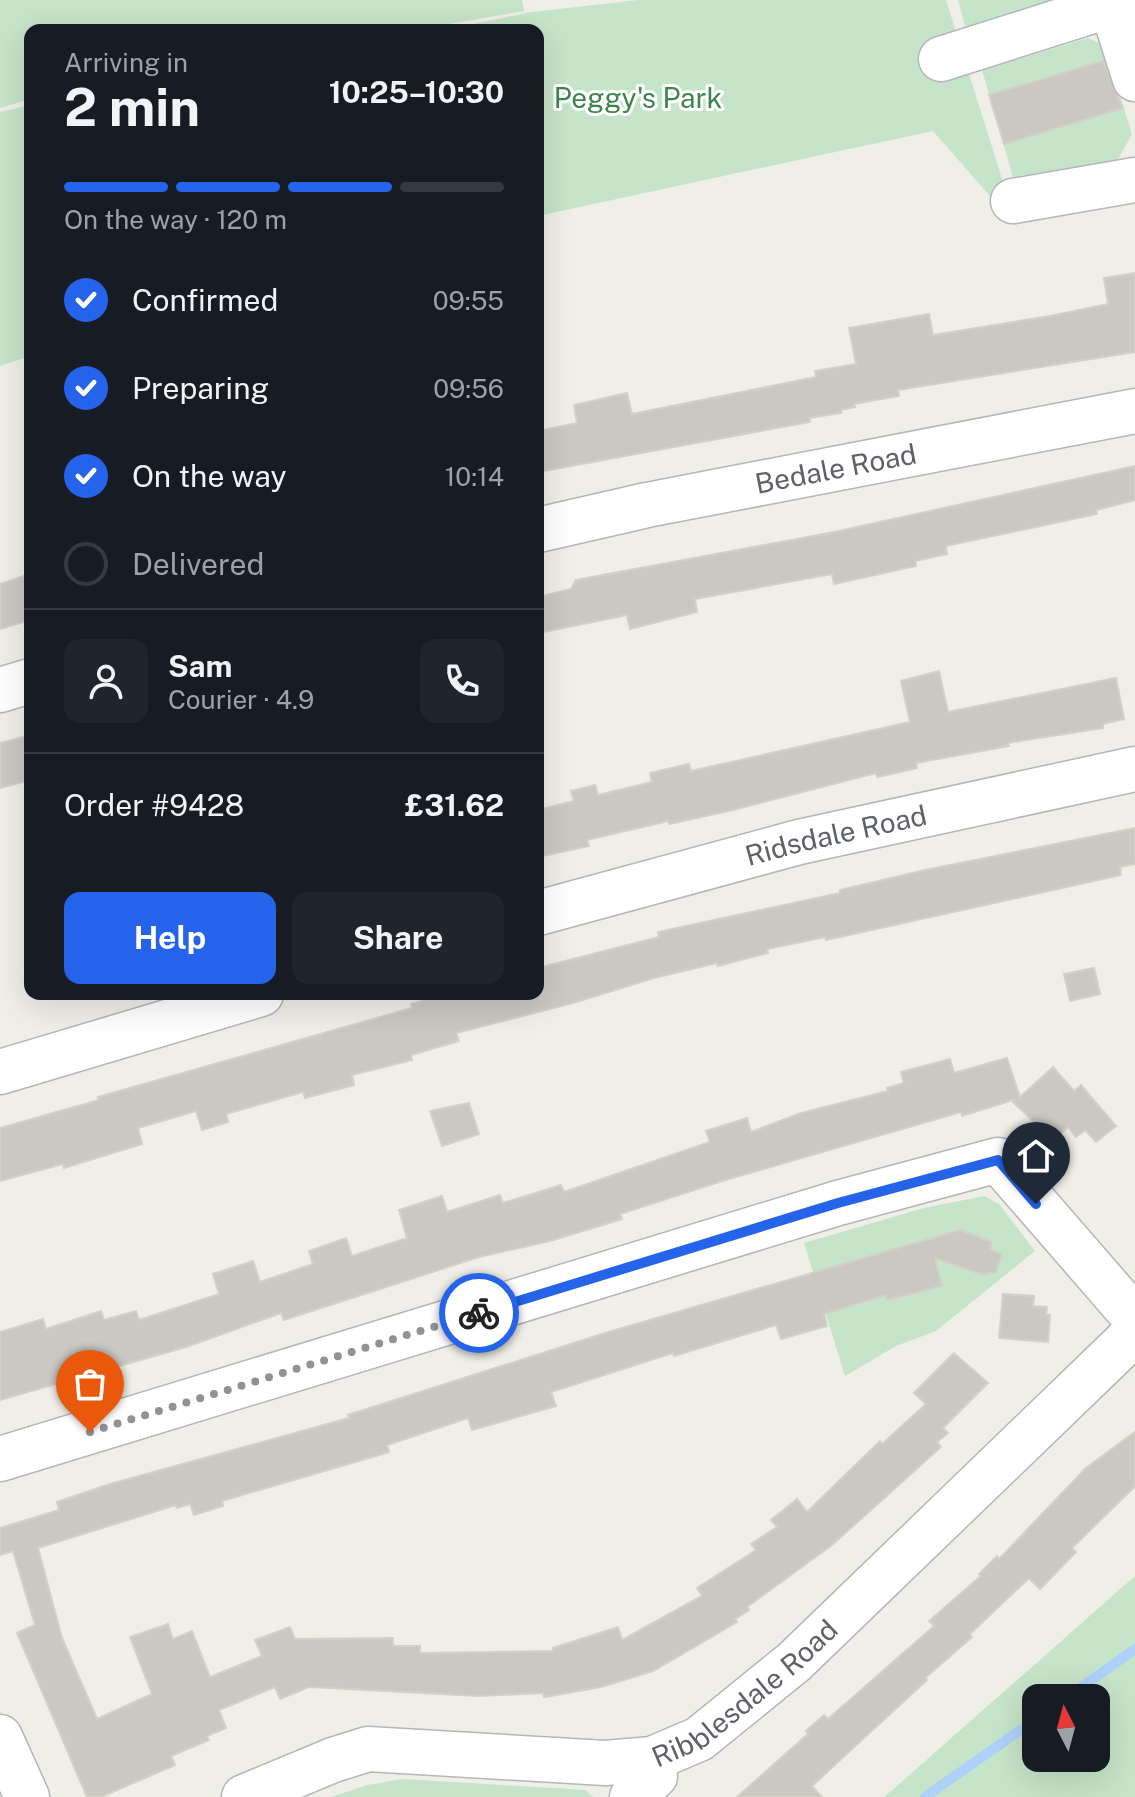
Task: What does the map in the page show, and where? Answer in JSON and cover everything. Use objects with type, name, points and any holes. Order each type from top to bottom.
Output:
[{"type":"street","points":[[941,59],[1120,3],[1135,79]]},
{"type":"street","points":[[1013,201],[1135,180]]},
{"type":"street","name":"Bedale Road","points":[[544,529],[647,505],[1135,411]]},
{"type":"street","points":[[0,690],[24,683]]},
{"type":"street","name":"Ridsdale Road","points":[[544,911],[799,842],[1135,769]]},
{"type":"street","points":[[0,1072],[241,1000]]},
{"type":"street","points":[[0,1459],[838,1203],[998,1160],[1135,1318]]},
{"type":"street","name":"Ribblesdale Road","points":[[244,1797],[368,1749],[605,1763],[652,1759],[699,1739],[794,1662],[1135,1333]]},
{"type":"street","points":[[0,1737],[27,1797]]},
{"type":"street","points":[[632,1797],[655,1776],[652,1759]]},
{"type":"green space","points":[[0,0],[522,0],[524,11],[448,24],[24,24],[24,101],[0,108]]},
{"type":"green space","name":"Peggy's Park","points":[[638,0],[946,0],[1017,227],[933,131],[544,215],[544,24],[473,24],[532,12]]},
{"type":"green space","points":[[958,0],[1052,0],[966,29]]},
{"type":"green space","points":[[1088,38],[1104,45],[1132,134],[1117,161],[1013,177],[982,70]]},
{"type":"green space","points":[[24,106],[24,358],[0,366],[0,112]]},
{"type":"green space","points":[[984,1196],[999,1204],[1035,1251],[936,1331],[896,1346],[845,1376],[804,1243],[924,1208]]},
{"type":"green space","points":[[1135,1576],[1135,1797],[884,1797]]},
{"type":"green space","points":[[403,1779],[585,1790],[594,1797],[332,1797],[367,1785]]},
{"type":"building","points":[[1103,61],[1123,108],[1004,144],[989,95]]},
{"type":"building","points":[[1135,273],[1135,352],[898,390],[899,396],[854,404],[855,407],[841,410],[841,413],[809,418],[810,422],[544,471],[544,430],[577,423],[574,405],[627,393],[632,414],[816,377],[815,371],[856,364],[849,328],[929,314],[933,335],[1050,316],[1108,304],[1104,278]]},
{"type":"building","points":[[1135,466],[1135,500],[1096,510],[1097,514],[946,546],[947,554],[915,561],[916,566],[834,584],[832,574],[695,599],[697,612],[630,629],[627,615],[544,632],[544,596],[571,589],[576,580],[834,532]]},
{"type":"building","points":[[24,576],[24,622],[0,629],[0,584]]},
{"type":"building","points":[[939,671],[948,712],[1116,678],[1124,719],[1103,724],[1103,728],[1008,743],[1009,746],[916,763],[917,768],[896,773],[877,777],[876,773],[733,810],[587,840],[589,846],[544,856],[544,808],[574,801],[571,791],[595,785],[598,795],[652,782],[650,773],[689,764],[691,771],[910,722],[901,681]]},
{"type":"building","points":[[24,737],[24,782],[0,788],[0,743]]},
{"type":"building","points":[[1135,828],[1135,864],[1120,867],[1121,875],[826,940],[825,937],[767,949],[768,953],[718,966],[717,963],[654,978],[573,1003],[456,1033],[459,1041],[411,1055],[412,1060],[352,1075],[354,1085],[305,1098],[303,1092],[226,1114],[228,1122],[202,1130],[196,1111],[138,1128],[142,1144],[64,1168],[63,1164],[0,1181],[0,1128],[412,1008],[411,1004],[425,1000],[544,1000],[544,966],[659,937],[658,932],[840,893],[840,890]]},
{"type":"building","points":[[1094,968],[1100,994],[1070,1001],[1064,974]]},
{"type":"building","points":[[1007,1058],[1020,1097],[1053,1067],[1074,1091],[1081,1085],[1116,1126],[1096,1142],[1085,1130],[1076,1137],[1068,1127],[1053,1140],[1013,1102],[1016,1099],[962,1116],[961,1112],[722,1181],[620,1214],[622,1219],[550,1241],[479,1257],[284,1320],[281,1313],[186,1347],[0,1400],[0,1332],[43,1319],[46,1329],[101,1311],[104,1320],[136,1311],[139,1320],[219,1294],[213,1274],[253,1261],[260,1282],[313,1264],[309,1251],[346,1238],[352,1256],[407,1238],[399,1210],[442,1196],[447,1212],[500,1195],[503,1203],[561,1185],[564,1192],[710,1142],[706,1131],[747,1118],[751,1132],[801,1113],[888,1091],[887,1088],[904,1083],[901,1072],[950,1059],[954,1073]]},
{"type":"building","points":[[469,1103],[479,1134],[442,1146],[430,1111]]},
{"type":"building","points":[[960,1230],[992,1242],[990,1249],[1002,1254],[996,1272],[983,1275],[935,1258],[942,1286],[887,1300],[886,1295],[824,1314],[827,1326],[781,1339],[776,1325],[674,1356],[673,1353],[551,1392],[556,1406],[472,1430],[468,1418],[387,1445],[389,1452],[222,1501],[223,1506],[194,1515],[190,1504],[177,1508],[176,1505],[38,1548],[62,1638],[97,1719],[152,1694],[130,1637],[168,1624],[173,1639],[192,1631],[210,1677],[262,1656],[255,1640],[290,1627],[295,1639],[393,1638],[393,1646],[420,1646],[420,1653],[553,1651],[553,1648],[618,1627],[622,1640],[702,1596],[697,1588],[756,1550],[751,1544],[777,1527],[771,1520],[797,1499],[807,1512],[880,1441],[882,1444],[926,1404],[914,1393],[954,1353],[988,1383],[943,1428],[948,1433],[937,1442],[941,1447],[832,1545],[747,1607],[749,1610],[735,1619],[737,1622],[653,1671],[601,1687],[544,1697],[543,1693],[479,1696],[309,1687],[280,1699],[275,1687],[219,1710],[226,1728],[207,1736],[209,1740],[171,1756],[175,1765],[101,1797],[87,1797],[17,1633],[35,1625],[13,1551],[0,1555],[0,1528],[59,1510],[57,1502],[110,1484],[349,1418],[348,1415],[605,1333]]},
{"type":"building","points":[[1003,1294],[1034,1296],[1033,1306],[1047,1307],[1046,1315],[1050,1315],[1048,1342],[999,1338]]},
{"type":"building","points":[[1135,1432],[1135,1486],[1072,1548],[1076,1552],[1040,1589],[1029,1578],[970,1634],[972,1637],[812,1786],[822,1797],[737,1797],[808,1734],[806,1731],[824,1715],[828,1719],[934,1626],[929,1621],[981,1576],[979,1574],[997,1556],[999,1559],[1086,1468]]},
{"type":"waterway","points":[[1086,1684],[1135,1649]]},
{"type":"waterway","points":[[925,1797],[1022,1729]]},
{"type":"way so far","points":[[90,1432],[479,1313]]},
{"type":"route","points":[[479,1313],[838,1203],[998,1160],[1036,1204]]}]
